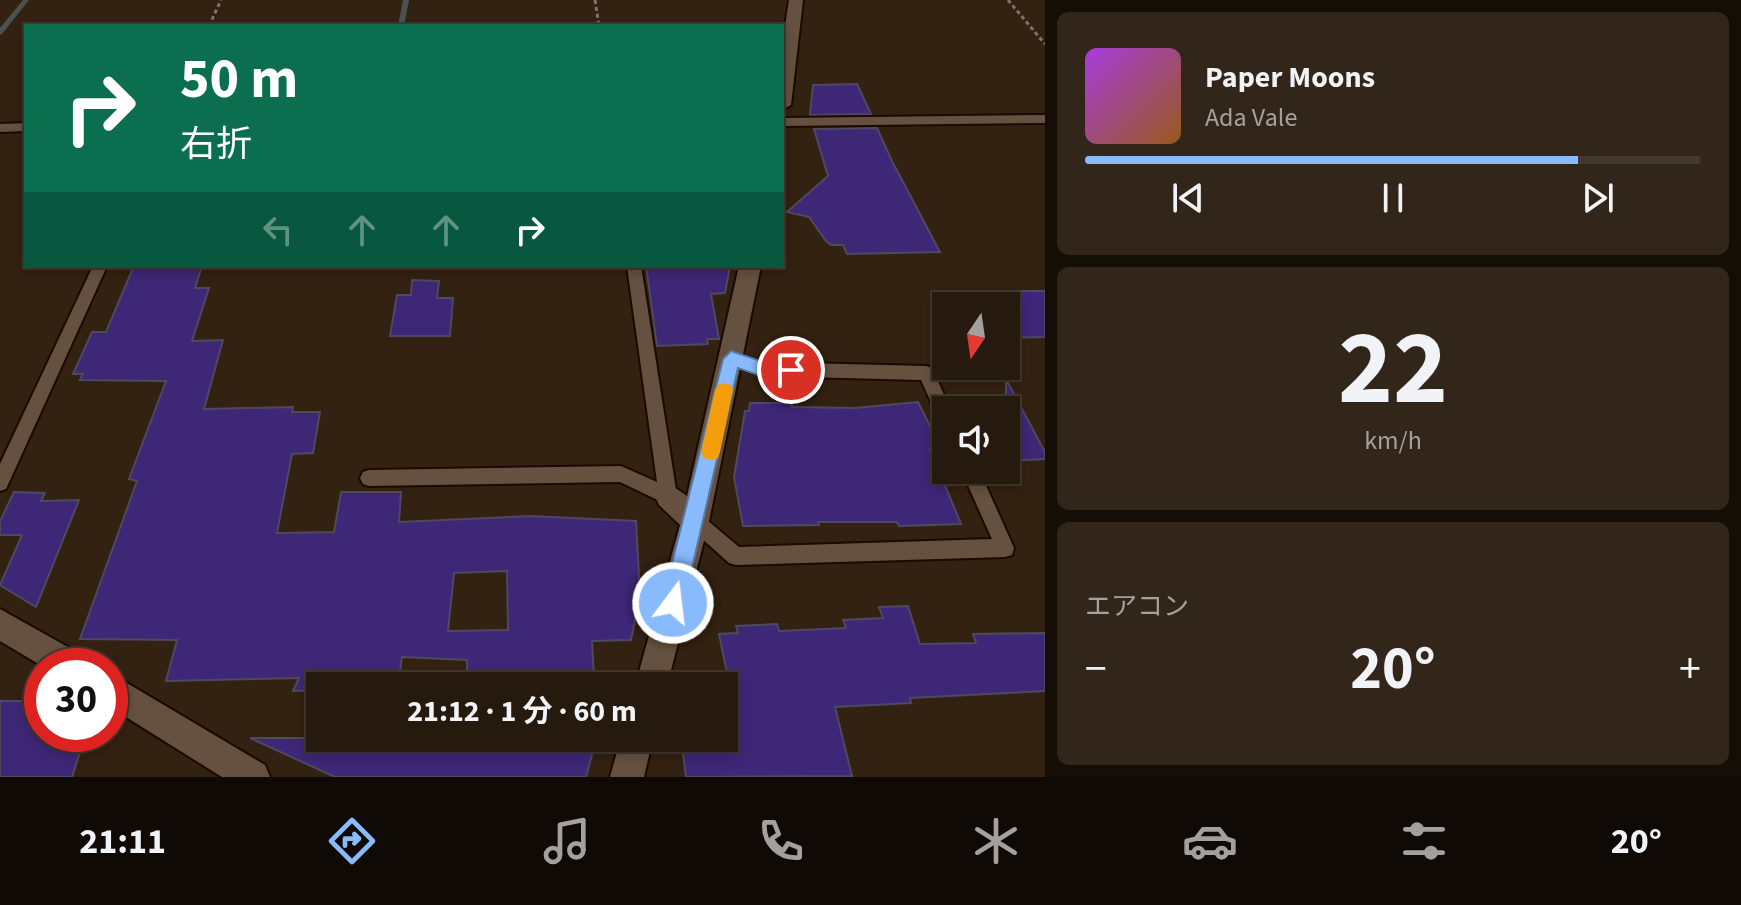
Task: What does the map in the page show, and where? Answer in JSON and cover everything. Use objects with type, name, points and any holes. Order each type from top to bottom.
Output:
[{"type":"street","points":[[784,90],[796,0]]},
{"type":"street","points":[[655,672],[695,521],[750,268]]},
{"type":"street","points":[[668,496],[695,521]]},
{"type":"street","points":[[0,624],[41,648]]},
{"type":"street","points":[[128,700],[253,777]]},
{"type":"street","points":[[627,777],[633,752]]},
{"type":"lane","points":[[784,122],[1045,119]]},
{"type":"lane","points":[[0,128],[24,127]]},
{"type":"lane","points":[[0,483],[99,268]]},
{"type":"lane","points":[[634,268],[668,496]]},
{"type":"lane","points":[[731,359],[764,369],[926,373],[936,396]]},
{"type":"lane","points":[[369,478],[621,474],[668,496]]},
{"type":"lane","points":[[695,521],[736,556],[1005,548],[976,484]]},
{"type":"path","points":[[210,24],[221,0]]},
{"type":"path","points":[[595,0],[599,24]]},
{"type":"path","points":[[1008,0],[1045,44]]},
{"type":"building","points":[[857,84],[871,114],[810,115],[813,85]]},
{"type":"building","points":[[877,128],[940,252],[847,254],[843,245],[831,245],[826,241],[809,217],[787,212],[828,176],[814,129]]},
{"type":"building","points":[[133,268],[201,268],[195,288],[209,288],[192,341],[223,340],[204,409],[293,407],[292,412],[320,412],[313,453],[292,454],[277,533],[334,532],[341,492],[401,492],[399,522],[531,516],[636,521],[640,595],[631,640],[592,641],[594,672],[467,672],[467,660],[402,657],[400,672],[306,672],[306,691],[293,691],[299,678],[166,681],[177,640],[80,639],[137,481],[129,479],[166,381],[80,380],[83,374],[73,374],[92,332],[106,332]],"holes":[[[507,571],[508,630],[448,631],[454,573]]]},
{"type":"building","points":[[646,268],[730,268],[725,293],[711,294],[719,339],[707,339],[708,344],[657,346]]},
{"type":"building","points":[[412,280],[439,281],[437,298],[453,298],[450,336],[390,336],[397,295],[411,295]]},
{"type":"building","points":[[1045,291],[1045,337],[1020,338],[1020,292],[1006,292]]},
{"type":"building","points":[[1006,380],[1007,380],[1015,396],[1006,396]]},
{"type":"building","points":[[918,402],[932,430],[932,484],[944,484],[961,524],[899,526],[897,522],[818,522],[819,525],[743,526],[734,477],[745,411],[749,411],[750,403],[855,408]]},
{"type":"building","points":[[1020,405],[1045,452],[1045,459],[1020,460]]},
{"type":"building","points":[[14,492],[45,493],[41,501],[79,500],[36,607],[0,585],[22,535],[0,535],[0,521]]},
{"type":"building","points":[[908,606],[920,644],[976,643],[973,634],[1045,633],[1045,691],[910,698],[911,703],[835,707],[852,776],[686,777],[683,752],[738,752],[738,672],[727,672],[719,634],[738,633],[736,626],[777,624],[779,631],[846,628],[843,620],[883,618],[879,607]]},
{"type":"building","points":[[0,701],[24,701],[24,752],[80,752],[72,777],[0,777]]},
{"type":"building","points":[[250,738],[306,738],[306,752],[593,752],[586,777],[335,777]]},
{"type":"waterway","points":[[0,33],[26,0]]},
{"type":"waterway","points":[[401,24],[406,0]]},
{"type":"slow traffic","points":[[711,452],[724,390]]},
{"type":"route","points":[[673,603],[695,521],[731,359],[764,369],[791,370]]}]
